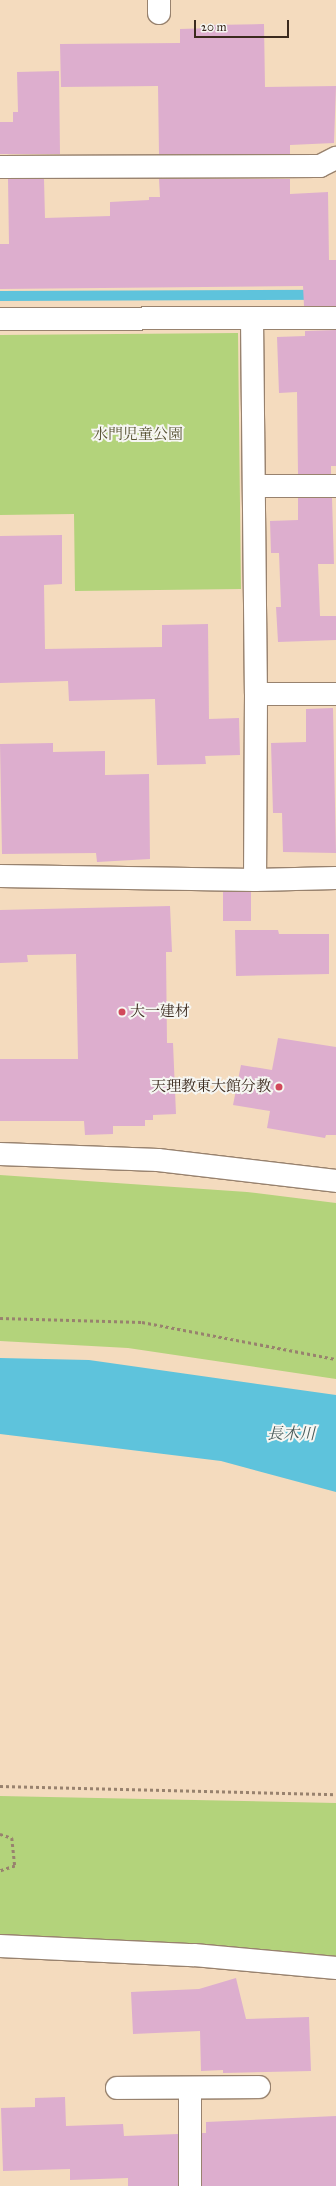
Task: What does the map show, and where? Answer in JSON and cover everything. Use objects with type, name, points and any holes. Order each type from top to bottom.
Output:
[{"type":"street","points":[[0,167],[320,166],[336,158]]},
{"type":"street","points":[[0,318],[336,318]]},
{"type":"street","points":[[252,318],[256,694],[255,880]]},
{"type":"street","points":[[254,486],[336,486]]},
{"type":"street","points":[[256,694],[336,694]]},
{"type":"street","points":[[0,876],[255,880],[336,878]]},
{"type":"street","points":[[0,1154],[158,1160],[336,1181]]},
{"type":"street","points":[[0,1946],[194,1955],[336,1968]]},
{"type":"street","points":[[117,2088],[259,2087]]},
{"type":"street","points":[[190,2088],[190,2186]]},
{"type":"path","points":[[0,1318],[142,1322],[336,1359]]},
{"type":"path","points":[[0,1786],[336,1794]]},
{"type":"path","points":[[0,1834],[12,1838],[15,1866],[0,1871]]},
{"type":"green space","name":"水門児童公園","points":[[238,333],[241,589],[75,591],[74,514],[0,515],[0,335]]},
{"type":"green space","points":[[0,1175],[247,1192],[336,1203],[336,1379],[128,1348],[0,1341]]},
{"type":"green space","points":[[0,1796],[336,1803],[336,1958],[0,1939]]},
{"type":"water","name":"長木川","points":[[0,1358],[89,1360],[336,1395],[336,1492],[221,1461],[0,1434]]},
{"type":"building","points":[[264,24],[265,87],[336,86],[334,143],[290,145],[290,154],[159,154],[158,86],[61,87],[60,44],[180,43],[180,29],[212,28],[212,25]]},
{"type":"building","points":[[59,71],[60,154],[0,154],[0,122],[13,122],[13,112],[18,112],[17,72]]},
{"type":"building","points":[[8,179],[44,179],[45,218],[110,216],[110,202],[149,200],[149,197],[160,197],[159,179],[290,179],[290,194],[328,192],[329,260],[336,260],[336,306],[304,306],[303,286],[0,289],[0,244],[9,244]]},
{"type":"building","points":[[336,330],[336,466],[331,466],[331,474],[298,474],[297,392],[279,393],[277,337],[305,336],[305,331]]},
{"type":"building","points":[[298,498],[332,498],[334,564],[318,564],[320,616],[336,616],[336,640],[278,642],[276,607],[281,607],[279,553],[271,553],[270,521],[298,520]]},
{"type":"building","points":[[62,535],[62,584],[44,585],[45,649],[162,647],[162,625],[208,624],[209,719],[239,718],[240,755],[205,756],[206,764],[157,765],[155,699],[69,701],[68,681],[0,683],[0,536]]},
{"type":"building","points":[[333,708],[336,853],[283,852],[282,813],[273,813],[271,743],[306,742],[306,709]]},
{"type":"building","points":[[53,743],[53,752],[105,751],[105,775],[149,774],[150,859],[97,862],[96,853],[2,854],[0,744]]},
{"type":"building","points":[[223,892],[251,892],[251,921],[223,921]]},
{"type":"building","points":[[170,906],[172,952],[166,952],[167,1043],[173,1043],[176,1114],[153,1115],[153,1120],[145,1120],[145,1126],[113,1126],[113,1134],[85,1135],[84,1121],[0,1121],[0,1059],[78,1059],[76,954],[27,955],[28,962],[0,963],[0,910]]},
{"type":"building","points":[[235,930],[278,930],[279,934],[329,934],[329,974],[236,976]]},
{"type":"building","name":"天理教東大館分教","points":[[278,1038],[336,1047],[336,1135],[326,1135],[325,1138],[267,1128],[270,1111],[233,1105],[241,1065],[272,1070]]},
{"type":"building","points":[[236,1978],[246,2019],[309,2017],[311,2071],[223,2073],[223,2070],[201,2071],[200,2031],[133,2034],[131,1992],[199,1989]]},
{"type":"building","points":[[65,2097],[66,2126],[123,2124],[124,2136],[178,2134],[178,2186],[128,2186],[128,2178],[70,2180],[70,2169],[3,2171],[1,2108],[35,2107],[35,2098]]},
{"type":"building","points":[[336,2116],[336,2186],[202,2186],[202,2133],[206,2133],[206,2122]]},
{"type":"waterway","points":[[0,296],[336,295]]},
{"type":"place","name":"大一建材","points":[[122,1012]]},
{"type":"place","name":"天理教東大館分教","points":[[279,1087]]}]
